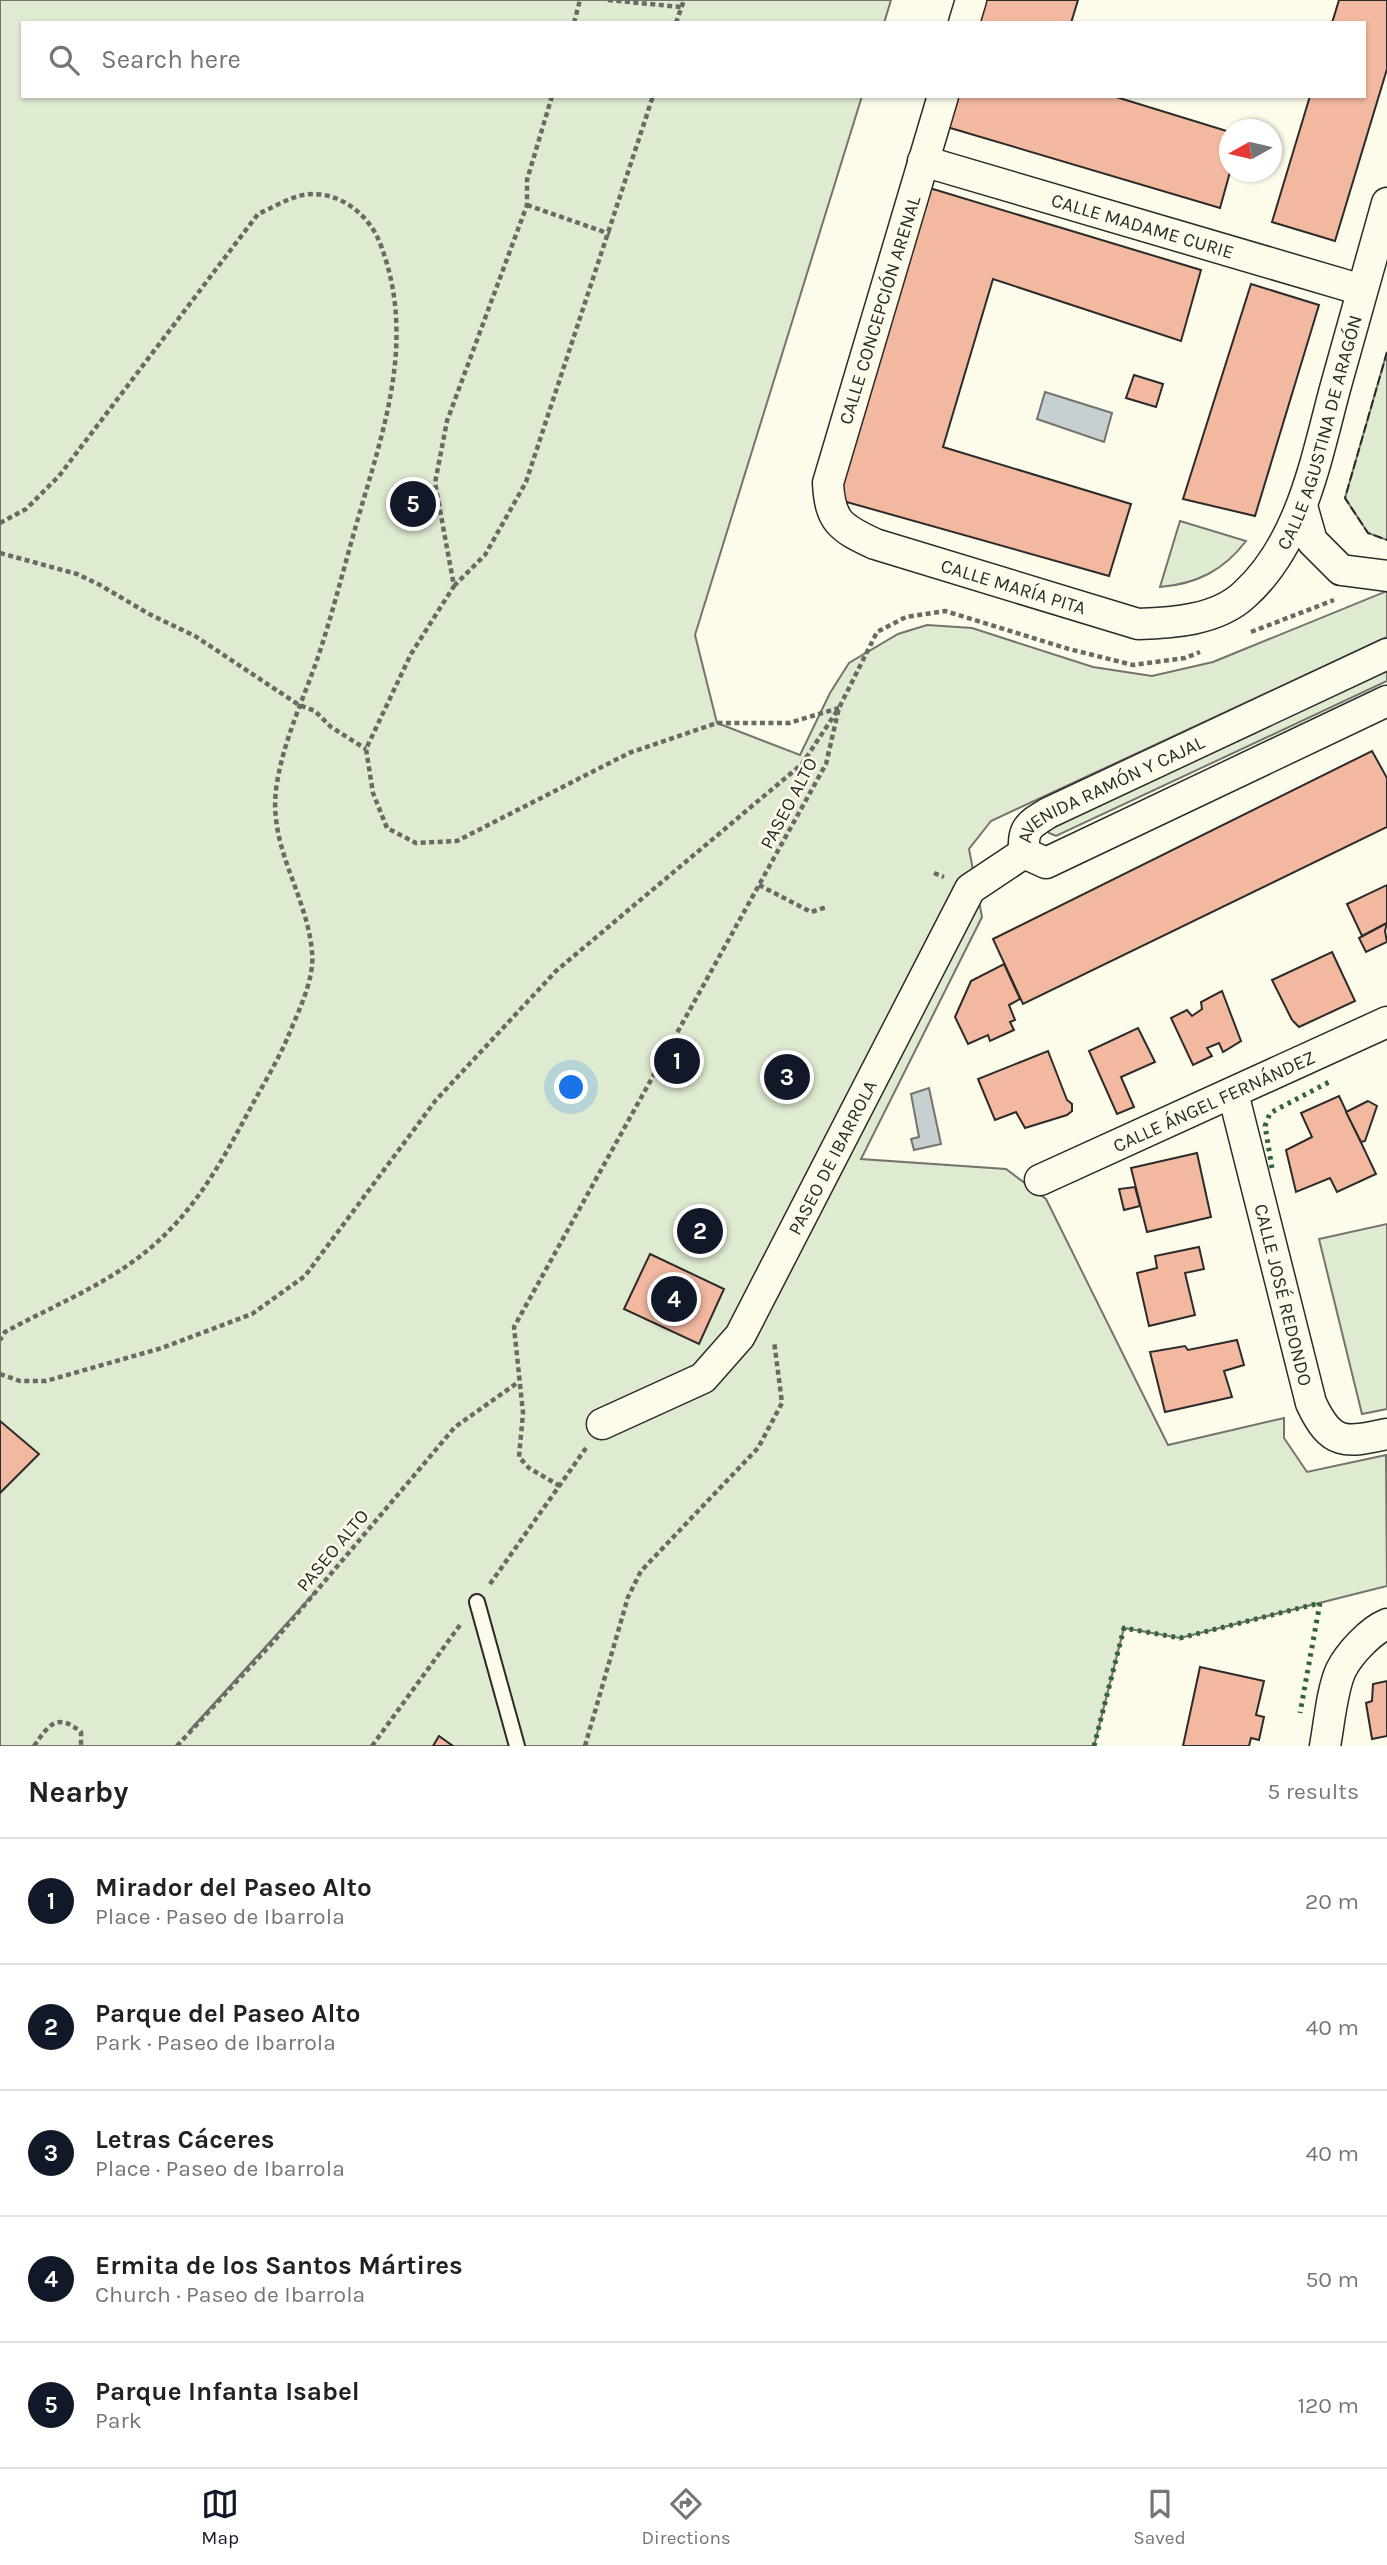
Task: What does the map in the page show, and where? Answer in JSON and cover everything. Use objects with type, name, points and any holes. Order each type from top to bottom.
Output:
[{"type":"street","points":[[965,21],[971,0]]},
{"type":"street","name":"CALLE CONCEPCIÓN ARENAL","points":[[838,523],[829,508],[828,483],[942,98]]},
{"type":"street","name":"CALLE MADAME CURIE","points":[[923,161],[1362,290]]},
{"type":"street","name":"CALLE AGUSTINA DE ARAGÓN","points":[[1194,618],[1218,611],[1243,597],[1279,555],[1302,506],[1387,203]]},
{"type":"street","points":[[1302,506],[1312,541],[1341,570],[1387,576]]},
{"type":"street","name":"CALLE MARÍA PITA","points":[[838,523],[875,544],[1138,624],[1194,618]]},
{"type":"street","name":"AVENIDA RAMÓN Y CAJAL","points":[[1387,654],[1048,813],[1030,824],[1023,834],[1024,853],[1046,863],[1387,701]]},
{"type":"street","name":"PASEO DE IBARROLA","points":[[602,1424],[703,1378],[740,1336],[970,889],[1024,853]]},
{"type":"street","name":"CALLE ÁNGEL FERNÁNDEZ","points":[[1040,1180],[1387,1022]]},
{"type":"street","name":"CALLE JOSÉ REDONDO","points":[[1233,1093],[1311,1404],[1321,1424],[1334,1437],[1352,1442],[1387,1434]]},
{"type":"street","points":[[1325,1746],[1340,1671],[1383,1626]]},
{"type":"lane","points":[[477,1602],[517,1746]]},
{"type":"path","points":[[574,21],[580,0]]},
{"type":"path","points":[[608,0],[681,6]]},
{"type":"path","points":[[677,21],[684,0]]},
{"type":"path","points":[[454,586],[435,483],[447,421],[527,205],[527,180],[551,98]]},
{"type":"path","points":[[652,98],[610,234],[526,482],[485,555],[454,586],[411,654],[366,749],[373,793],[387,828],[416,843],[457,841],[629,753],[717,723],[789,723],[839,708]]},
{"type":"path","points":[[0,523],[26,509],[60,476],[258,214],[303,195],[327,196],[355,207],[374,229],[391,272],[398,312],[396,359],[387,416],[318,657],[299,705],[277,782],[274,816],[281,851],[313,954],[310,976],[286,1043],[212,1180],[178,1222],[128,1265],[5,1332],[0,1340]]},
{"type":"path","points":[[527,205],[610,234]]},
{"type":"path","points":[[0,553],[26,558],[88,579],[195,636],[299,705],[316,711],[331,727],[366,749]]},
{"type":"path","points":[[1248,633],[1336,599]]},
{"type":"path","name":"PASEO ALTO","points":[[561,1486],[529,1468],[519,1457],[523,1413],[517,1383],[514,1327],[826,764],[839,708],[877,632],[906,617],[945,611],[1069,649],[1133,665],[1185,658],[1210,648]]},
{"type":"path","points":[[0,1374],[20,1381],[46,1381],[162,1348],[252,1314],[305,1276],[436,1100],[556,971],[802,764],[839,708]]},
{"type":"path","points":[[759,885],[811,912],[827,906]]},
{"type":"path","points":[[585,1746],[628,1597],[641,1571],[758,1448],[782,1404],[774,1337]]},
{"type":"path","name":"PASEO ALTO","points":[[177,1746],[275,1640],[455,1427],[517,1383]]},
{"type":"path","points":[[34,1746],[49,1725],[60,1721],[69,1723],[81,1732],[81,1746]]},
{"type":"green space","points":[[0,0],[891,0],[885,21],[21,21],[21,98],[861,98],[695,635],[717,723],[800,755],[830,693],[849,663],[898,634],[927,625],[972,628],[1093,667],[1152,676],[1213,662],[1387,591],[1387,637],[991,821],[969,849],[982,917],[861,1159],[1006,1169],[1046,1199],[1168,1445],[1284,1418],[1284,1438],[1307,1472],[1386,1455],[1387,1586],[1180,1638],[1124,1628],[1094,1746],[0,1746]],"holes":[[[316,1591],[190,1731],[190,1730]]]},
{"type":"green space","points":[[1387,352],[1387,540],[1368,533],[1345,498]]},
{"type":"green space","points":[[1180,521],[1246,541],[1228,560],[1209,574],[1186,583],[1160,587]]},
{"type":"green space","points":[[1387,667],[1387,681],[1056,836],[1047,829]]},
{"type":"green space","points":[[1387,1224],[1387,1409],[1362,1414],[1319,1239]]},
{"type":"shaded area","points":[[1045,392],[1112,413],[1104,442],[1037,419]]},
{"type":"shaded area","points":[[929,1088],[941,1144],[914,1150],[911,1139],[919,1137],[911,1094]]},
{"type":"building","points":[[982,0],[1078,0],[1072,21],[977,21]]},
{"type":"building","points":[[1339,0],[1387,0],[1387,69],[1335,241],[1272,222],[1309,98],[1366,98],[1366,21],[1333,21]]},
{"type":"building","points":[[954,98],[1120,98],[1219,129],[1219,182],[1227,182],[1220,208],[947,127]]},
{"type":"building","points":[[923,186],[1201,270],[1181,341],[993,279],[943,447],[1131,504],[1109,576],[836,499]]},
{"type":"building","points":[[1251,284],[1319,305],[1255,516],[1183,499]]},
{"type":"building","points":[[1134,375],[1163,384],[1156,407],[1126,398]]},
{"type":"building","points":[[1372,751],[1387,778],[1387,827],[1023,1004],[993,939]]},
{"type":"building","points":[[1387,885],[1387,923],[1362,936],[1347,904]]},
{"type":"building","points":[[1387,923],[1387,942],[1366,952],[1359,938]]},
{"type":"building","points":[[1332,952],[1355,1001],[1299,1027],[1292,1020],[1272,980]]},
{"type":"building","points":[[1004,964],[1020,999],[1009,1005],[1015,1020],[1010,1022],[1014,1030],[990,1041],[988,1035],[968,1044],[955,1017],[971,981]]},
{"type":"building","points":[[1222,991],[1241,1041],[1223,1052],[1219,1043],[1207,1048],[1212,1056],[1193,1065],[1171,1018],[1187,1010],[1192,1016],[1202,1009],[1201,1002]]},
{"type":"building","points":[[1138,1028],[1155,1062],[1121,1077],[1134,1107],[1117,1114],[1089,1051]]},
{"type":"building","points":[[1048,1051],[1067,1100],[1072,1104],[1072,1111],[1025,1128],[1016,1112],[995,1120],[978,1079]]},
{"type":"building","points":[[1339,1096],[1376,1174],[1337,1192],[1330,1178],[1296,1192],[1286,1150],[1312,1137],[1301,1113]]},
{"type":"building","points":[[1368,1101],[1377,1106],[1365,1141],[1361,1142],[1346,1112]]},
{"type":"building","points":[[1197,1153],[1211,1217],[1147,1232],[1131,1168]]},
{"type":"building","points":[[1135,1187],[1140,1206],[1124,1210],[1119,1189]]},
{"type":"building","points":[[1199,1247],[1204,1269],[1185,1273],[1195,1315],[1149,1326],[1137,1273],[1157,1268],[1155,1256]]},
{"type":"building","points":[[650,1254],[724,1289],[699,1344],[624,1309]]},
{"type":"building","points":[[1237,1340],[1244,1365],[1224,1371],[1232,1397],[1165,1412],[1150,1352],[1185,1346],[1188,1350]]},
{"type":"building","points":[[0,1421],[39,1454],[0,1493]]},
{"type":"building","points":[[1200,1667],[1264,1681],[1256,1715],[1264,1717],[1259,1740],[1251,1738],[1249,1746],[1183,1746]]},
{"type":"building","points":[[1387,1681],[1387,1736],[1372,1739],[1366,1703],[1372,1701],[1373,1684]]},
{"type":"building","points":[[439,1736],[453,1746],[433,1746]]},
{"type":"hedge","points":[[1272,1168],[1265,1126],[1270,1113],[1329,1082]]},
{"type":"hedge","points":[[1094,1746],[1124,1628],[1180,1638],[1320,1603],[1300,1713]]},
{"type":"fence","points":[[1387,352],[1345,498],[1368,533],[1387,540]]},
{"type":"place","name":"Parque Infanta Isabel","points":[[413,504]]},
{"type":"place","name":"Mirador del Paseo Alto","points":[[677,1061]]},
{"type":"place","name":"Letras Cáceres","points":[[787,1077]]},
{"type":"place","name":"Parque del Paseo Alto","points":[[700,1231]]},
{"type":"place","name":"Ermita de los Santos Mártires","points":[[674,1299]]}]
